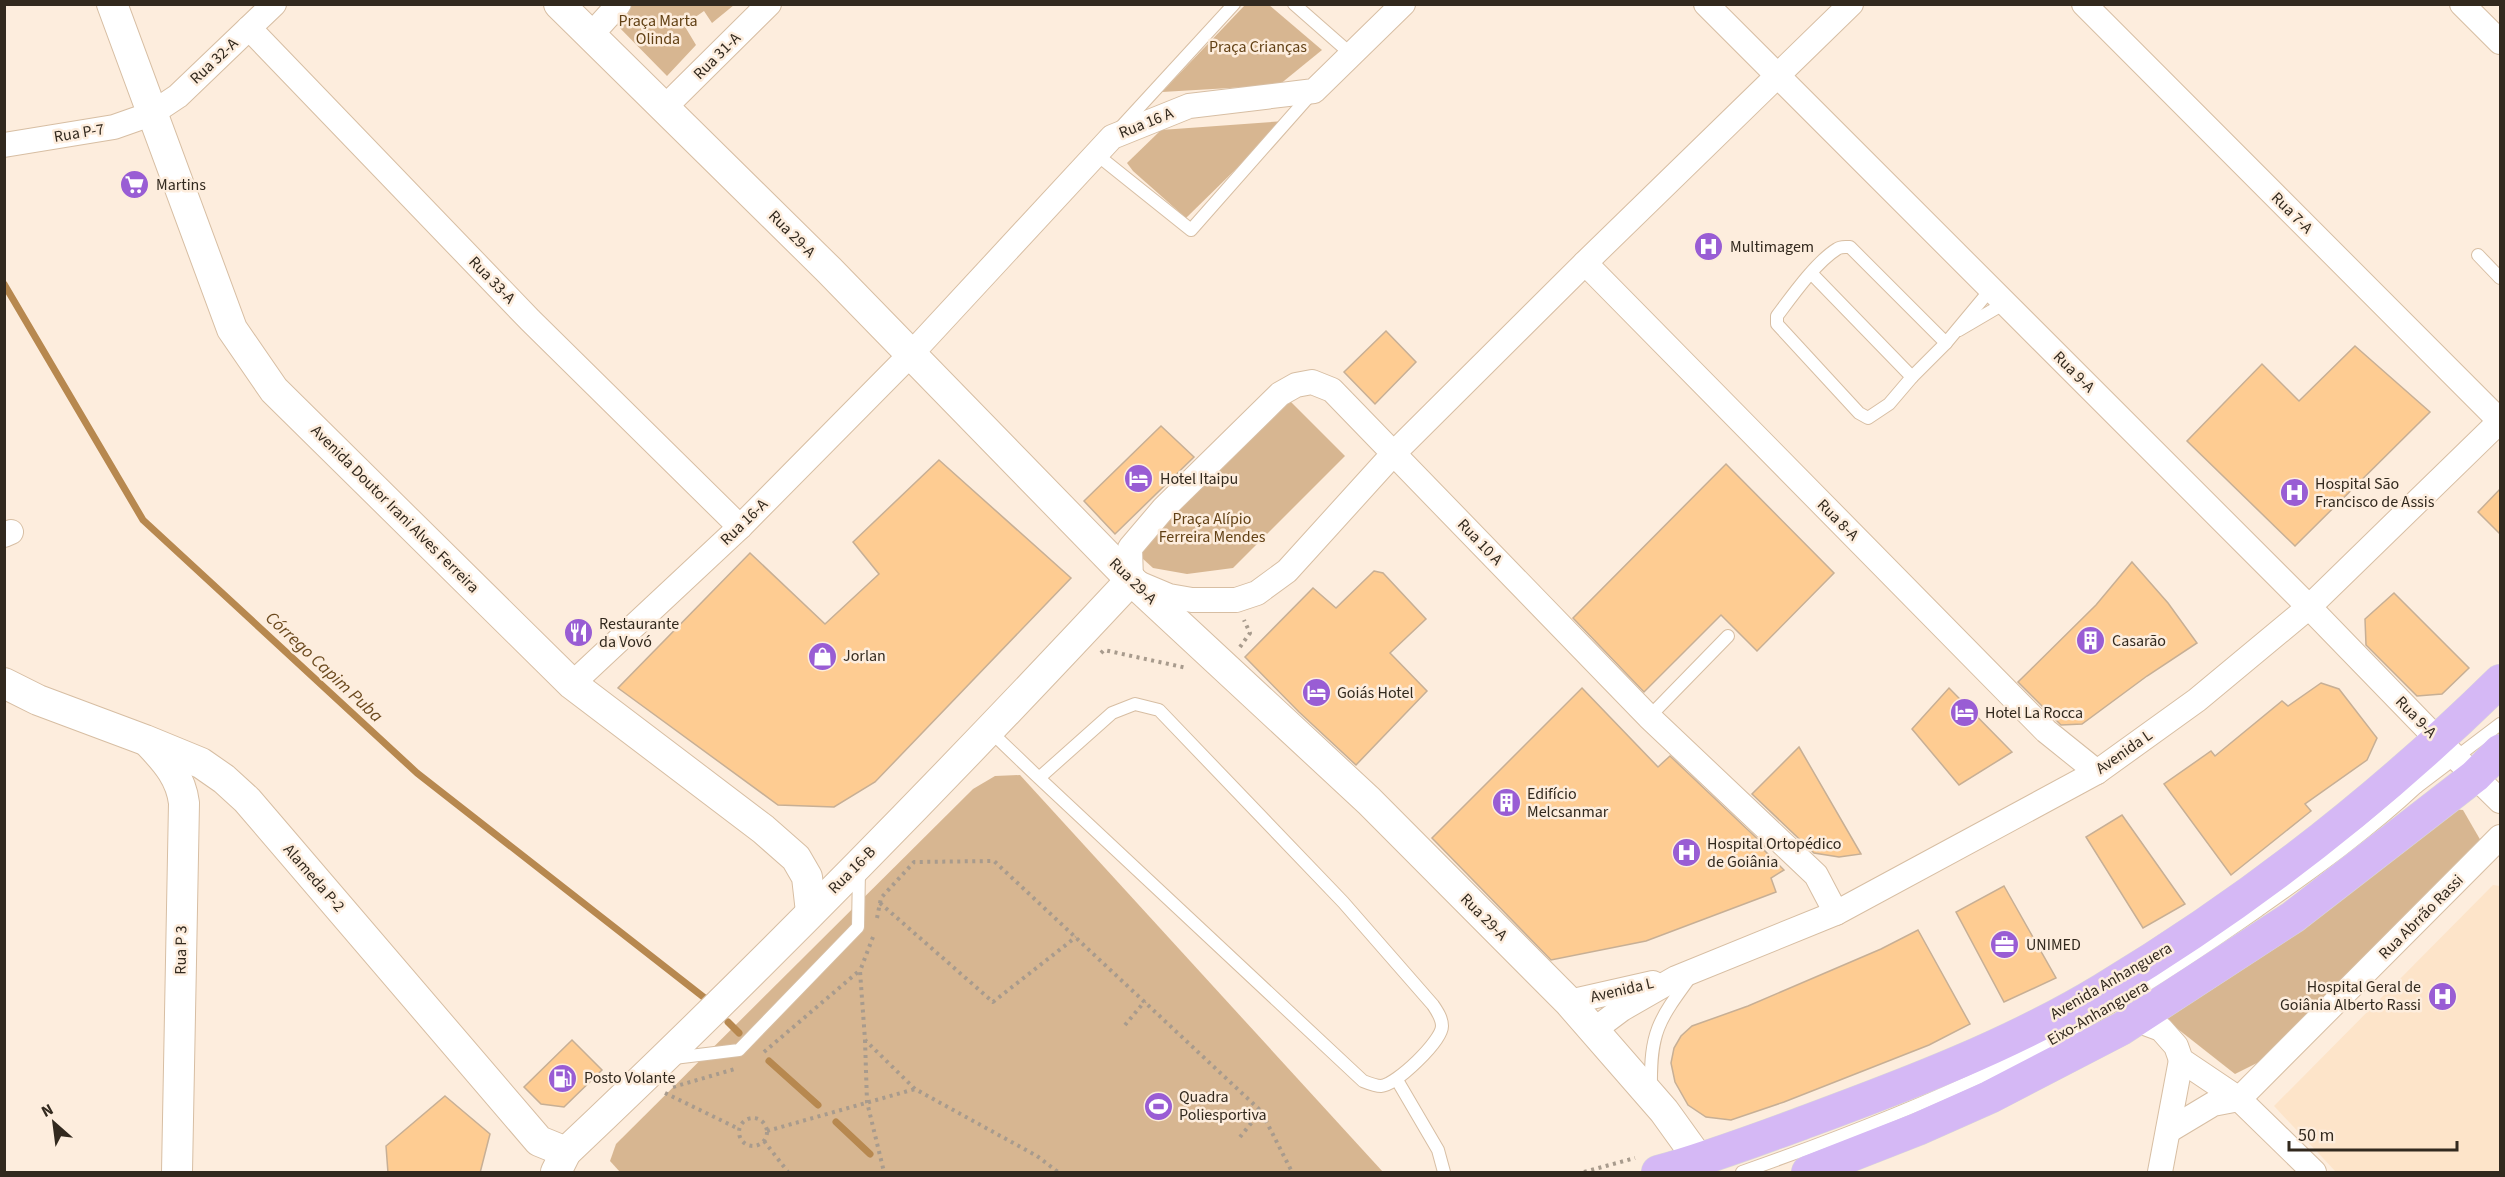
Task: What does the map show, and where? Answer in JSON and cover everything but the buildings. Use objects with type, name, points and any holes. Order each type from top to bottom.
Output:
[{"type":"main road","name":"Avenida Anhanguera","points":[[1808,1173],[1990,1097],[2152,1018],[2294,917],[2455,756],[2498,695]]},
{"type":"main road","name":"Avenida Anhanguera","points":[[1650,1165],[1700,1161],[1881,1095],[2006,1040],[2100,991],[2208,923],[2313,847],[2455,756],[2500,751]]},
{"type":"street","name":"Avenida Doutor Irani Alves Ferreira","points":[[112,4],[232,329],[274,390],[572,684],[764,829],[796,858],[807,877],[811,912]]},
{"type":"street","name":"Rua 32-A","points":[[151,114],[178,96],[274,4]]},
{"type":"street","name":"Rua 29-A","points":[[559,4],[911,354],[1131,580],[1369,801],[1569,1002],[1651,1096],[1700,1161]]},
{"type":"street","points":[[591,35],[619,4]]},
{"type":"street","name":"Rua 31-A","points":[[664,108],[770,4]]},
{"type":"street","points":[[1314,91],[1403,4]]},
{"type":"street","name":"Rua 9-A","points":[[1706,4],[2500,801]]},
{"type":"street","points":[[1131,580],[1169,596],[1192,600],[1236,600],[1257,593],[1287,571],[1394,453],[1851,4]]},
{"type":"street","name":"Rua 7-A","points":[[2084,4],[2500,421]]},
{"type":"street","points":[[2462,4],[2500,42]]},
{"type":"street","name":"Rua 33-A","points":[[249,28],[530,320],[740,527]]},
{"type":"street","name":"Rua 16 A","points":[[911,354],[1104,145],[1189,106],[1314,91]]},
{"type":"street","name":"Rua P-7","points":[[4,145],[114,127],[151,114]]},
{"type":"street","name":"Rua 8-A","points":[[1585,263],[2046,731],[2097,772]]},
{"type":"street","name":"Rua 16-A","points":[[572,684],[740,527],[911,354]]},
{"type":"street","name":"Rua 10 A","points":[[1131,580],[1130,548],[1181,492],[1280,394],[1296,385],[1312,382],[1332,390],[1649,717],[1816,875],[1836,913]]},
{"type":"street","name":"Avenida L","points":[[1594,1030],[1622,1009],[1685,974],[1836,913],[2097,772],[2197,700],[2309,607],[2500,421]]},
{"type":"street","name":"Rua 16-B","points":[[563,1166],[664,1059],[990,731],[1131,580]]},
{"type":"street","name":"Alameda P-2","points":[[4,683],[38,700],[201,763],[224,779],[247,800],[539,1141],[563,1166]]},
{"type":"street","name":"Rua P 3","points":[[145,740],[164,759],[179,783],[184,803],[177,1173]]},
{"type":"street","points":[[183,827],[189,808],[194,801],[208,793],[226,792],[247,800]]},
{"type":"street","name":"Rua Abrrão Rassi","points":[[2239,1100],[2500,837]]},
{"type":"street","name":"Avenida L","points":[[1569,1002],[1685,974]]},
{"type":"street","points":[[2152,1018],[2176,1046],[2181,1060],[2160,1173]]},
{"type":"street","points":[[2181,1060],[2239,1100],[2314,1173]]},
{"type":"street","points":[[2168,1131],[2213,1104],[2239,1100]]},
{"type":"lane","points":[[1234,4],[1104,145],[1191,230],[1314,91]]},
{"type":"lane","points":[[1294,4],[1351,54]]},
{"type":"lane","points":[[1946,343],[1850,247],[1843,246],[1836,249],[1777,316],[1777,324],[1859,413],[1868,418],[1888,404],[1912,377],[1946,343],[1956,332],[1998,296]]},
{"type":"lane","points":[[2478,255],[2500,278]]},
{"type":"lane","points":[[1812,274],[1912,377]]},
{"type":"lane","points":[[1956,332],[1998,296]]},
{"type":"lane","points":[[1649,717],[1728,636]]},
{"type":"lane","points":[[990,731],[1039,778],[1362,1081],[1381,1086],[1397,1080],[1436,1042],[1442,1028],[1440,1016],[1433,1005],[1343,902],[1159,710],[1135,704],[1112,713],[1039,778]]},
{"type":"lane","name":"Eixo-Anhanguera","points":[[1742,1173],[1815,1147],[1995,1070],[2110,1008],[2199,952],[2293,886],[2378,824],[2417,787],[2500,724]]},
{"type":"lane","name":"Eixo-Anhanguera","points":[[2455,756],[2472,729]]},
{"type":"lane","points":[[664,1059],[739,1050],[858,927],[860,863]]},
{"type":"lane","points":[[1651,1096],[1651,1049],[1654,1034],[1685,974]]},
{"type":"lane","points":[[1397,1080],[1438,1150],[1444,1173]]},
{"type":"path","points":[[1096,658],[1104,650],[1197,671],[1208,682],[1224,668],[1250,633],[1236,600]]},
{"type":"path","points":[[876,924],[881,898],[914,862],[994,861],[1261,1111],[1292,1173]]},
{"type":"path","points":[[880,903],[993,1002],[1076,937]]},
{"type":"path","points":[[873,935],[860,971],[867,1102],[884,1173]]},
{"type":"path","points":[[1125,1025],[1145,1001]]},
{"type":"path","points":[[865,1040],[915,1089],[1037,1156],[1058,1173]]},
{"type":"path","points":[[767,1131],[915,1089]]},
{"type":"path","points":[[659,1090],[739,1129]]},
{"type":"path","points":[[1240,1137],[1261,1111]]},
{"type":"path","points":[[752,1117],[764,1123],[767,1131],[764,1141],[756,1146],[746,1145],[740,1138],[739,1129],[744,1121],[752,1117]]},
{"type":"path","points":[[764,1141],[788,1173]]},
{"type":"path","points":[[1584,1173],[1650,1165]]},
{"type":"shaded area","name":"Hospital Geral de Goiânia Alberto Rassi","points":[[2493,885],[2500,886],[2500,1172],[2336,1172],[2274,1106]]},
{"type":"green space","name":"Praça Marta Olinda","points":[[632,5],[734,5],[712,23],[704,11],[684,25],[696,45],[667,76],[614,22]]},
{"type":"green space","name":"Praça Crianças","points":[[1245,5],[1269,5],[1322,50],[1279,85],[1162,92]]},
{"type":"green space","points":[[1285,121],[1186,218],[1127,163],[1161,130]]},
{"type":"green space","name":"Praça Alípio Ferreira Mendes","points":[[1286,397],[1345,456],[1233,568],[1187,574],[1153,568],[1131,548]]},
{"type":"green space","points":[[1020,775],[1383,1172],[620,1172],[610,1161],[616,1144],[973,789],[995,776]]},
{"type":"green space","points":[[2443,808],[2463,810],[2485,848],[2275,1054],[2235,1074],[2160,1015]]},
{"type":"waterway","name":"Córrego Capim Puba","points":[[4,284],[143,520],[417,773],[706,999]]},
{"type":"waterway","name":"Córrego Capim Puba","points":[[728,1022],[739,1033]]},
{"type":"waterway","name":"Córrego Capim Puba","points":[[769,1061],[818,1105]]},
{"type":"waterway","name":"Córrego Capim Puba","points":[[836,1122],[870,1154]]},
{"type":"place","name":"Martins","points":[[135,185]]},
{"type":"place","name":"Multimagem","points":[[1709,247]]},
{"type":"place","name":"Hotel Itaipu","points":[[1139,479]]},
{"type":"place","name":"Hospital São Francisco de Assis","points":[[2294,493]]},
{"type":"place","name":"Restaurante da Vovó","points":[[578,633]]},
{"type":"place","name":"Casarão","points":[[2091,641]]},
{"type":"place","name":"Jorlan","points":[[822,656]]},
{"type":"place","name":"Goiás Hotel","points":[[1316,693]]},
{"type":"place","name":"Hotel La Rocca","points":[[1964,713]]},
{"type":"place","name":"Edifício Melcsanmar","points":[[1506,803]]},
{"type":"place","name":"Hospital Ortopédico de Goiânia","points":[[1686,853]]},
{"type":"place","name":"UNIMED","points":[[2005,945]]},
{"type":"place","name":"Hospital Geral de Goiânia Alberto Rassi","points":[[2442,996]]},
{"type":"place","name":"Posto Volante","points":[[563,1078]]},
{"type":"place","name":"Quadra Poliesportiva","points":[[1158,1106]]}]
